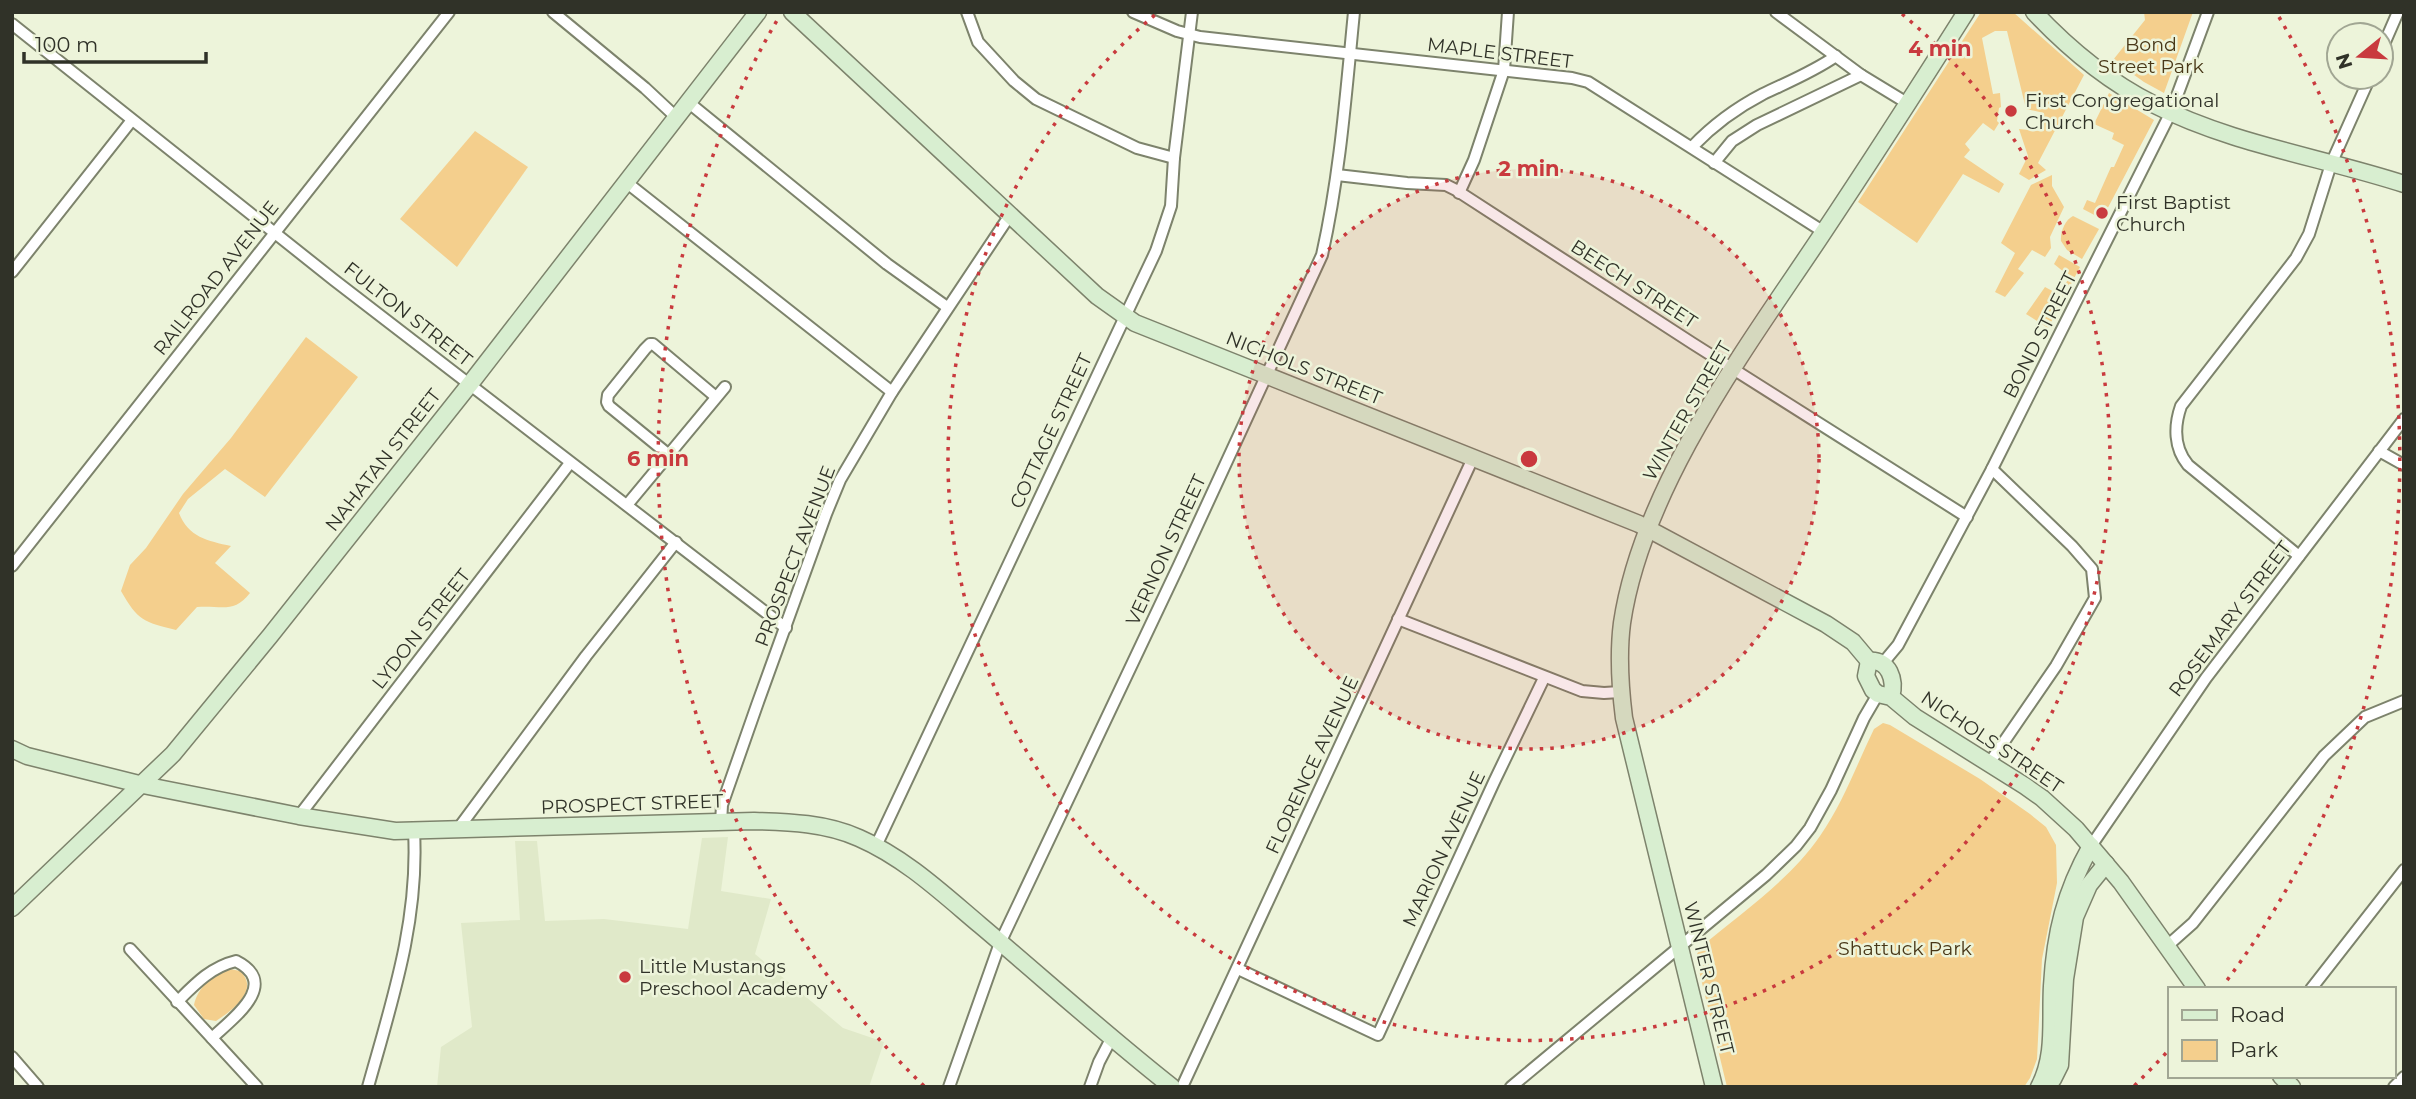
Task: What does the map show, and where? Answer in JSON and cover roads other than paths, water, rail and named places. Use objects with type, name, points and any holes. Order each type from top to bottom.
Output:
[{"type":"main road","name":"NAHATAN STREET","points":[[12,908],[173,754],[470,384],[758,12]]},
{"type":"main road","name":"NICHOLS STREET","points":[[792,12],[1097,296],[1124,317],[1649,529],[1826,624],[1853,642],[1876,662],[1887,667],[1893,682],[1885,695],[1915,717],[1990,762],[2059,812],[2106,864],[2196,987]]},
{"type":"main road","name":"WINTER STREET","points":[[1714,1087],[1628,738],[1620,692],[1620,647],[1626,603],[1649,529],[1679,461],[1734,369],[1966,12]]},
{"type":"main road","points":[[2034,12],[2114,80],[2171,113],[2231,135],[2404,184]]},
{"type":"main road","points":[[1876,662],[1866,676],[1868,684],[1885,695]]},
{"type":"main road","name":"PROSPECT STREET","points":[[12,749],[27,756],[143,785],[299,816],[395,831],[754,821],[798,823],[838,831],[876,846],[908,865],[1111,1039],[1172,1087]]},
{"type":"main road","points":[[2045,1087],[2053,1079],[2060,1065],[2054,960],[2061,916],[2074,876],[2091,846]]},
{"type":"main road","points":[[2039,1087],[2049,1061],[2075,917],[2089,885],[2106,864]]},
{"type":"street","name":"RAILROAD AVENUE","points":[[12,566],[449,12]]},
{"type":"street","points":[[553,12],[676,117]]},
{"type":"street","points":[[967,12],[978,42],[1014,81],[1037,99],[1137,148],[1174,158]]},
{"type":"street","name":"MAPLE STREET","points":[[1133,12],[1190,35],[1588,82],[1824,232]]},
{"type":"street","name":"COTTAGE STREET","points":[[876,846],[1166,224],[1171,206],[1174,158],[1192,12]]},
{"type":"street","name":"VERNON STREET","points":[[949,1087],[1000,943],[1322,255],[1332,212],[1354,12]]},
{"type":"street","points":[[1459,193],[1474,160],[1504,70],[1508,12]]},
{"type":"street","points":[[1776,12],[1861,75],[1907,103]]},
{"type":"street","name":"BOND STREET","points":[[1876,662],[1898,645],[1992,469],[2171,113],[2208,12]]},
{"type":"street","name":"FULTON STREET","points":[[12,24],[570,463],[786,628]]},
{"type":"street","points":[[1692,147],[1737,109],[1811,72],[1836,56]]},
{"type":"street","points":[[1714,163],[1732,141],[1757,125],[1861,75]]},
{"type":"street","points":[[2299,556],[2188,466],[2180,457],[2176,419],[2181,406],[2296,258],[2309,234],[2331,164],[2364,91]]},
{"type":"street","points":[[688,102],[887,264],[947,307]]},
{"type":"street","points":[[12,272],[132,120]]},
{"type":"street","name":"BEECH STREET","points":[[1336,175],[1446,185],[1967,517]]},
{"type":"street","points":[[626,182],[892,392]]},
{"type":"street","name":"PROSPECT AVENUE","points":[[721,823],[722,805],[840,480],[892,392],[1010,215]]},
{"type":"street","points":[[669,455],[607,402],[608,395],[645,349],[653,344],[716,397]]},
{"type":"street","points":[[628,505],[724,387]]},
{"type":"street","name":"ROSEMARY STREET","points":[[2091,846],[2192,696],[2404,419]]},
{"type":"street","points":[[2379,451],[2404,465]]},
{"type":"street","name":"FLORENCE AVENUE","points":[[1182,1087],[1473,458]]},
{"type":"street","name":"LYDON STREET","points":[[299,816],[570,463]]},
{"type":"street","points":[[1990,762],[2056,666],[2095,598],[2092,569],[2072,546],[1992,469]]},
{"type":"street","points":[[458,829],[586,656],[676,542]]},
{"type":"street","points":[[1398,620],[1582,691],[1620,692]]},
{"type":"street","name":"MARION AVENUE","points":[[1238,968],[1378,1035],[1544,678]]},
{"type":"street","points":[[1511,1087],[1766,875],[1796,846],[1810,828],[1831,790],[1864,718],[1885,695]]},
{"type":"street","points":[[2166,947],[2193,923],[2324,756],[2365,717],[2404,701]]},
{"type":"street","points":[[368,1087],[404,957],[413,905],[414,831]]},
{"type":"street","points":[[2313,987],[2404,870]]},
{"type":"street","points":[[130,950],[257,1087]]},
{"type":"street","points":[[177,1002],[220,964],[236,961],[253,973],[255,981],[249,1002],[212,1038]]},
{"type":"street","points":[[1090,1087],[1111,1039]]},
{"type":"street","points":[[12,1057],[38,1087]]},
{"type":"street","points":[[2394,1087],[2404,1077]]},
{"type":"place","name":"First Congregational Church","points":[[2011,111]]},
{"type":"place","name":"First Baptist Church","points":[[2102,213]]},
{"type":"place","name":"Little Mustangs Preschool Academy","points":[[625,977]]},
{"type":"park label","name":"Bond Street Park","points":[[2151,55]]},
{"type":"park label","name":"Shattuck Park","points":[[1905,948]]}]
